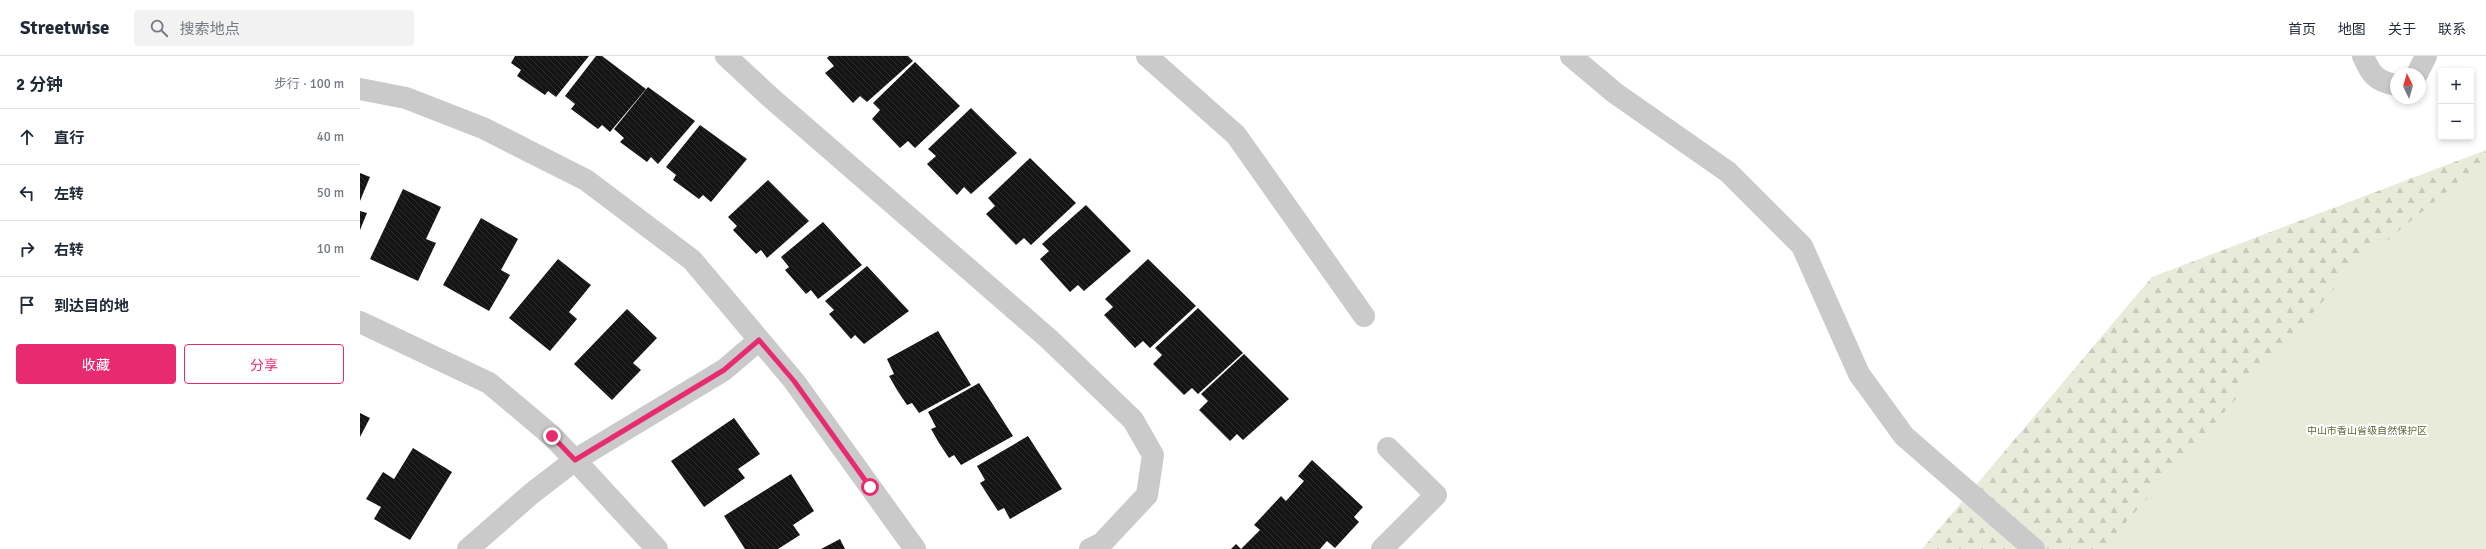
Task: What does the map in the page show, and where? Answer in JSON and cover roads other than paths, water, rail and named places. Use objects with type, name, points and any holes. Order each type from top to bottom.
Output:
[{"type":"street","points":[[726,56],[769,96],[1050,339],[1133,420],[1154,455],[1147,495],[1102,543],[1090,549]]},
{"type":"street","points":[[1147,56],[1236,135],[1364,316]]},
{"type":"street","points":[[1571,56],[1615,93],[1728,172],[1802,246],[1859,374],[1904,436],[2034,549]]},
{"type":"street","points":[[2363,56],[2368,69],[2380,81],[2390,84]]},
{"type":"street","points":[[2420,68],[2426,56]]},
{"type":"street","points":[[360,89],[406,98],[483,128],[586,180],[692,260],[794,381],[915,549]]},
{"type":"street","points":[[360,322],[489,383],[552,436],[657,549]]},
{"type":"street","points":[[468,549],[531,494],[575,460],[724,370],[759,340]]},
{"type":"street","points":[[1382,549],[1436,495],[1388,448]]},
{"type":"park label","name":"中山市香山省级自然保护区","points":[[2367,430]]}]
